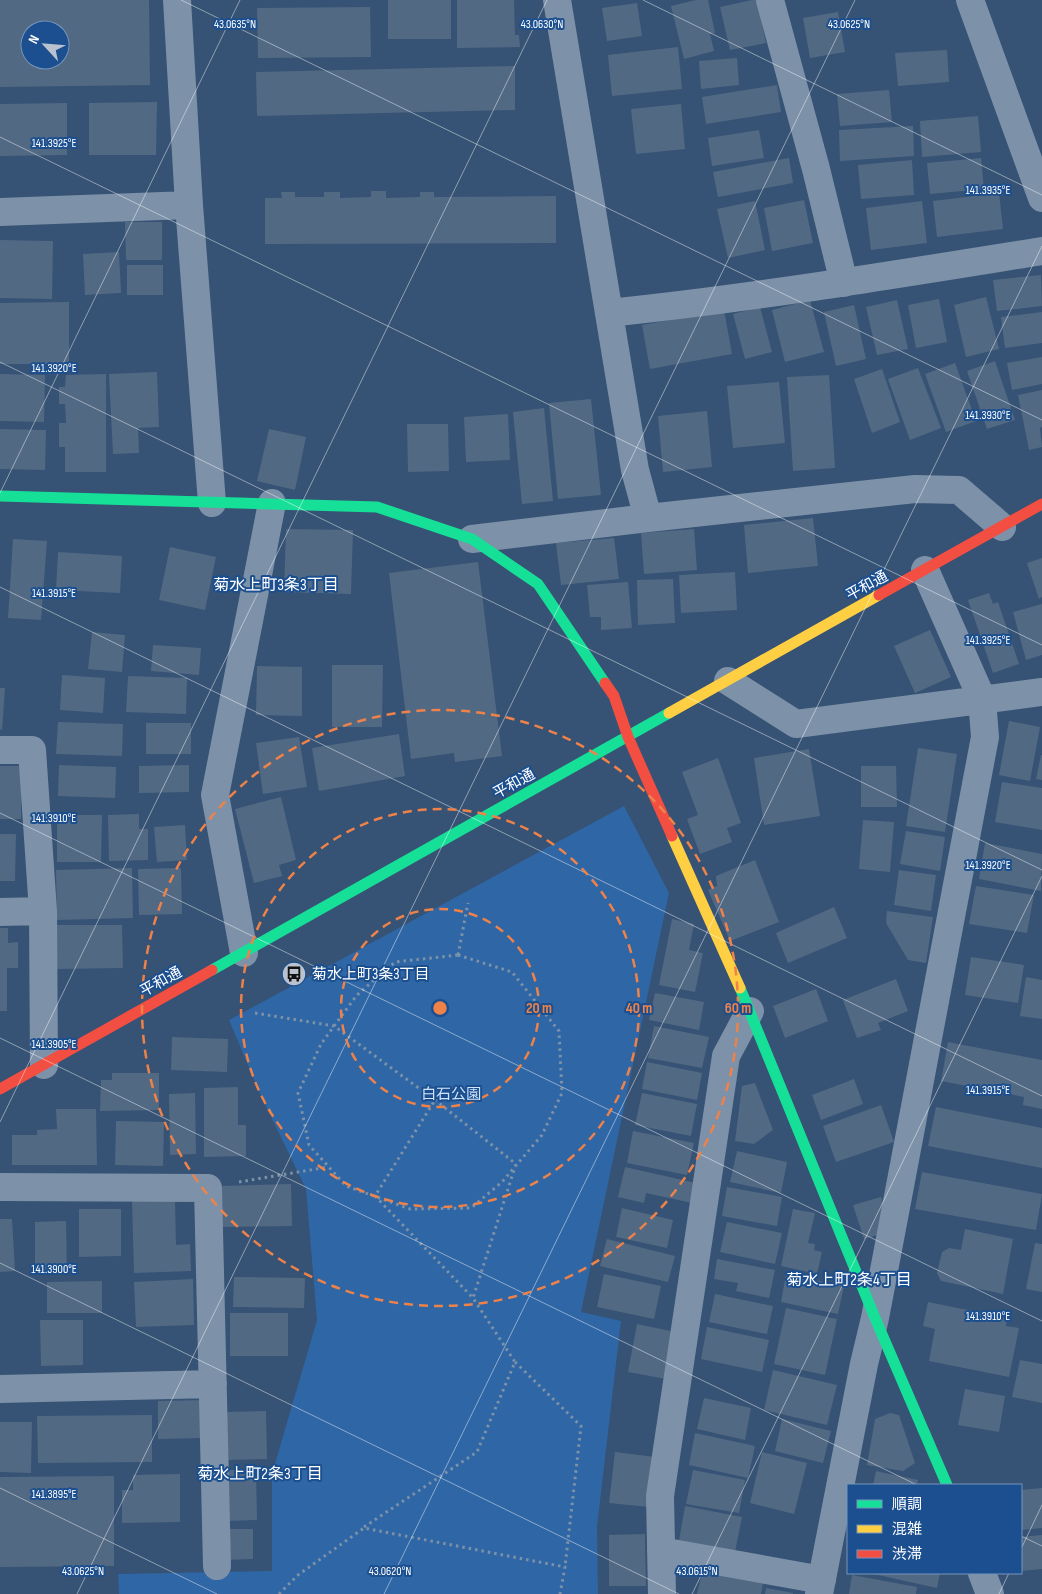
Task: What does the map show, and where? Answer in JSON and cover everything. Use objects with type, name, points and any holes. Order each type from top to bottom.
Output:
[{"type":"street","points":[[177,0],[189,205],[212,503]]},
{"type":"street","points":[[557,0],[635,470],[648,518]]},
{"type":"street","points":[[770,0],[844,283]]},
{"type":"street","points":[[970,0],[1042,198]]},
{"type":"street","points":[[0,212],[189,205]]},
{"type":"street","points":[[609,313],[844,283],[1042,250]]},
{"type":"street","points":[[472,538],[915,490],[958,490],[1002,527]]},
{"type":"street","points":[[0,496],[377,507],[472,538],[538,584],[614,696],[628,737],[750,1011],[875,1318],[947,1484]]},
{"type":"street","points":[[244,952],[215,795],[272,503]]},
{"type":"street","name":"平和通","points":[[0,1090],[1042,504]]},
{"type":"street","points":[[661,1552],[820,1587],[864,1364],[875,1318],[985,737],[982,699],[925,570]]},
{"type":"street","points":[[728,681],[796,724],[1042,692]]},
{"type":"street","points":[[0,750],[32,750],[44,911],[44,1065]]},
{"type":"street","points":[[0,912],[44,911]]},
{"type":"street","points":[[662,1594],[660,1496],[726,1056],[750,1011]]},
{"type":"street","points":[[0,1187],[208,1188],[217,1566]]},
{"type":"street","points":[[0,1389],[213,1384]]},
{"type":"street","points":[[982,1574],[990,1594]]},
{"type":"path","points":[[458,955],[468,903]]},
{"type":"path","points":[[458,955],[512,972],[559,1031],[562,1093],[542,1135],[502,1182],[471,1208],[410,1209],[346,1186],[309,1145],[298,1094],[321,1044],[334,1026],[357,995],[395,962],[458,955]]},
{"type":"path","points":[[255,1013],[334,1026],[435,1100],[516,1164]]},
{"type":"path","points":[[375,1196],[435,1100]]},
{"type":"path","points":[[473,1298],[516,1164]]},
{"type":"path","points":[[208,1188],[329,1167]]},
{"type":"path","points":[[375,1196],[473,1298],[515,1362],[581,1426],[565,1567],[560,1594]]},
{"type":"path","points":[[279,1594],[298,1575],[477,1452],[515,1362]]},
{"type":"path","points":[[364,1528],[565,1567]]},
{"type":"green space","name":"白石公園","points":[[624,806],[669,893],[581,1312],[621,1321],[597,1527],[598,1594],[119,1594],[118,1574],[272,1571],[272,1474],[317,1320],[306,1189],[261,1096],[229,1020]]},
{"type":"building","points":[[0,0],[149,0],[150,85],[0,87]]},
{"type":"building","points":[[388,0],[451,0],[451,39],[388,39]]},
{"type":"building","points":[[457,0],[514,0],[515,35],[519,35],[520,47],[457,48]]},
{"type":"building","points":[[696,0],[708,0],[715,33],[710,34],[714,51],[684,59],[671,6]]},
{"type":"building","points":[[757,0],[766,43],[730,50],[720,7]]},
{"type":"building","points":[[637,3],[642,36],[607,41],[602,8]]},
{"type":"building","points":[[370,7],[371,57],[258,58],[257,8]]},
{"type":"building","points":[[838,12],[845,52],[810,58],[803,18]]},
{"type":"building","points":[[678,47],[682,89],[612,96],[608,55]]},
{"type":"building","points":[[947,50],[949,82],[898,86],[895,53]]},
{"type":"building","points":[[737,58],[739,85],[701,89],[699,61]]},
{"type":"building","points":[[515,66],[515,110],[257,116],[256,72]]},
{"type":"building","points":[[777,85],[781,112],[706,124],[702,97]]},
{"type":"building","points":[[889,90],[892,122],[840,126],[837,94]]},
{"type":"building","points":[[157,102],[156,155],[89,155],[89,103]]},
{"type":"building","points":[[67,103],[67,155],[0,156],[0,104]]},
{"type":"building","points":[[681,104],[685,149],[636,154],[631,109]]},
{"type":"building","points":[[978,116],[981,152],[922,157],[920,121]]},
{"type":"building","points":[[913,126],[914,156],[840,161],[839,130]]},
{"type":"building","points":[[759,130],[764,158],[712,166],[708,138]]},
{"type":"building","points":[[789,158],[793,183],[718,197],[713,172]]},
{"type":"building","points":[[981,158],[984,189],[930,194],[927,163]]},
{"type":"building","points":[[912,160],[914,195],[861,199],[858,165]]},
{"type":"building","points":[[371,191],[386,191],[386,198],[420,197],[420,192],[434,192],[434,197],[556,196],[556,243],[265,244],[265,198],[282,198],[281,192],[295,192],[295,197],[324,197],[324,192],[340,192],[340,198],[371,197]]},
{"type":"building","points":[[999,193],[1003,229],[937,237],[933,201]]},
{"type":"building","points":[[804,200],[813,243],[772,251],[764,208]]},
{"type":"building","points":[[755,201],[765,250],[728,258],[717,209]]},
{"type":"building","points":[[922,201],[927,243],[871,250],[866,208]]},
{"type":"building","points":[[125,222],[162,222],[162,260],[126,260]]},
{"type":"building","points":[[0,240],[53,241],[52,299],[0,298]]},
{"type":"building","points":[[119,252],[121,293],[85,295],[83,254]]},
{"type":"building","points":[[127,265],[163,265],[163,295],[127,295]]},
{"type":"building","points":[[1041,275],[1042,306],[997,311],[993,280]]},
{"type":"building","points":[[986,297],[999,349],[966,357],[954,305]]},
{"type":"building","points":[[939,299],[947,342],[916,348],[908,305]]},
{"type":"building","points":[[810,300],[824,352],[785,362],[772,310]]},
{"type":"building","points":[[897,300],[908,349],[877,355],[866,307]]},
{"type":"building","points":[[69,302],[69,364],[0,364],[0,303]]},
{"type":"building","points":[[854,305],[866,359],[836,366],[824,312]]},
{"type":"building","points":[[760,307],[772,352],[745,359],[733,314]]},
{"type":"building","points":[[724,310],[732,354],[650,369],[642,325]]},
{"type":"building","points":[[1042,312],[1042,343],[1005,348],[1001,317]]},
{"type":"building","points":[[1042,357],[1042,384],[1012,390],[1007,363]]},
{"type":"building","points":[[995,361],[1015,420],[987,429],[967,371]]},
{"type":"building","points":[[955,363],[976,421],[946,432],[925,374]]},
{"type":"building","points":[[918,368],[941,428],[910,440],[888,379]]},
{"type":"building","points":[[882,369],[900,422],[872,433],[854,379]]},
{"type":"building","points":[[157,372],[159,427],[138,428],[139,453],[113,454],[109,374]]},
{"type":"building","points":[[0,374],[45,375],[44,422],[0,421]]},
{"type":"building","points":[[106,374],[106,472],[65,472],[65,447],[59,447],[59,423],[66,423],[65,404],[59,404],[59,387],[65,387],[66,375]]},
{"type":"building","points":[[829,375],[835,468],[793,471],[787,377]]},
{"type":"building","points":[[779,382],[785,443],[733,448],[727,386]]},
{"type":"building","points":[[1042,390],[1042,427],[1040,428],[1042,447],[1029,450],[1018,395]]},
{"type":"building","points":[[591,399],[601,495],[558,499],[549,403]]},
{"type":"building","points":[[544,408],[553,501],[522,504],[513,412]]},
{"type":"building","points":[[707,411],[712,467],[663,472],[658,416]]},
{"type":"building","points":[[508,414],[510,460],[466,462],[464,417]]},
{"type":"building","points":[[407,424],[448,424],[449,471],[408,472]]},
{"type":"building","points":[[0,429],[46,430],[45,470],[0,469]]},
{"type":"building","points":[[269,429],[306,437],[295,490],[257,481]]},
{"type":"building","points":[[813,518],[818,566],[748,573],[744,525]]},
{"type":"building","points":[[286,529],[353,530],[351,594],[284,592]]},
{"type":"building","points":[[694,529],[697,570],[644,574],[641,533]]},
{"type":"building","points":[[614,538],[619,579],[561,585],[556,543]]},
{"type":"building","points":[[13,539],[47,541],[41,620],[8,618]]},
{"type":"building","points":[[170,547],[216,557],[205,610],[159,600]]},
{"type":"building","points":[[58,552],[122,556],[120,593],[56,590]]},
{"type":"building","points":[[1042,558],[1042,597],[1039,599],[1027,563]]},
{"type":"building","points":[[478,562],[502,756],[455,762],[454,753],[411,759],[389,573]]},
{"type":"building","points":[[735,572],[737,610],[681,613],[679,575]]},
{"type":"building","points":[[673,579],[675,623],[638,625],[637,580]]},
{"type":"building","points":[[628,582],[632,628],[601,630],[601,617],[590,617],[587,585]]},
{"type":"building","points":[[989,593],[993,604],[998,602],[1019,664],[993,673],[968,600]]},
{"type":"building","points":[[1042,604],[1042,655],[1026,660],[1013,612]]},
{"type":"building","points":[[930,630],[951,677],[915,693],[894,646]]},
{"type":"building","points":[[92,632],[125,635],[122,672],[88,669]]},
{"type":"building","points":[[153,645],[201,648],[199,675],[151,671]]},
{"type":"building","points":[[332,665],[383,665],[382,727],[332,727]]},
{"type":"building","points":[[257,666],[302,667],[302,716],[256,715]]},
{"type":"building","points":[[62,675],[105,678],[103,713],[60,710]]},
{"type":"building","points":[[128,676],[187,678],[186,714],[126,712]]},
{"type":"building","points":[[0,688],[5,688],[2,730],[0,729]]},
{"type":"building","points":[[1009,721],[1040,727],[1030,781],[999,775]]},
{"type":"building","points":[[58,722],[123,724],[122,756],[56,754]]},
{"type":"building","points":[[146,723],[191,723],[191,754],[146,754]]},
{"type":"building","points":[[399,734],[405,776],[319,791],[312,748]]},
{"type":"building","points":[[299,737],[307,787],[263,794],[256,743]]},
{"type":"building","points":[[918,748],[957,754],[945,832],[906,826]]},
{"type":"building","points":[[809,749],[820,816],[764,825],[754,758]]},
{"type":"building","points":[[1042,755],[1042,780],[1036,779]]},
{"type":"building","points":[[718,758],[741,823],[727,828],[732,842],[700,854],[687,819],[698,815],[682,772]]},
{"type":"building","points":[[59,765],[116,767],[115,798],[58,796]]},
{"type":"building","points":[[189,765],[189,792],[139,793],[139,766]]},
{"type":"building","points":[[0,766],[21,766],[21,819],[0,819]]},
{"type":"building","points":[[861,766],[896,766],[897,807],[861,807]]},
{"type":"building","points":[[1002,782],[1042,788],[1042,830],[995,822]]},
{"type":"building","points":[[281,797],[296,860],[279,865],[282,876],[254,883],[235,809]]},
{"type":"building","points":[[139,814],[139,829],[148,829],[148,860],[109,861],[108,815]]},
{"type":"building","points":[[57,815],[102,815],[101,862],[57,862]]},
{"type":"building","points":[[863,820],[894,822],[890,872],[859,869]]},
{"type":"building","points":[[185,825],[187,860],[157,862],[154,827]]},
{"type":"building","points":[[906,831],[945,837],[940,871],[900,864]]},
{"type":"building","points":[[0,834],[16,834],[15,881],[0,881]]},
{"type":"building","points":[[985,843],[1042,854],[1041,891],[979,879]]},
{"type":"building","points":[[755,860],[779,922],[730,941],[708,890],[717,886],[716,876]]},
{"type":"building","points":[[132,868],[133,918],[57,920],[56,870]]},
{"type":"building","points":[[181,868],[182,914],[139,915],[138,869]]},
{"type":"building","points":[[899,870],[936,875],[931,911],[894,905]]},
{"type":"building","points":[[976,886],[1034,895],[1027,933],[969,924]]},
{"type":"building","points":[[834,907],[847,938],[788,963],[776,933]]},
{"type":"building","points":[[887,911],[933,917],[926,963],[908,960],[886,923]]},
{"type":"building","points":[[672,919],[694,924],[689,950],[703,953],[695,992],[659,985]]},
{"type":"building","points":[[57,925],[122,925],[123,968],[57,969]]},
{"type":"building","points":[[0,928],[8,928],[8,943],[18,942],[18,968],[7,968],[7,1011],[0,1011]]},
{"type":"building","points":[[971,957],[1024,965],[1018,1003],[965,995]]},
{"type":"building","points":[[1026,977],[1042,980],[1042,1019],[1020,1016]]},
{"type":"building","points":[[896,979],[908,1011],[878,1023],[881,1030],[857,1038],[843,1000]]},
{"type":"building","points":[[816,989],[828,1021],[785,1038],[773,1006]]},
{"type":"building","points":[[655,993],[704,1002],[699,1030],[649,1020]]},
{"type":"building","points":[[654,1026],[709,1037],[702,1068],[648,1058]]},
{"type":"building","points":[[172,1037],[228,1039],[227,1072],[171,1070]]},
{"type":"building","points":[[948,1042],[1042,1060],[1042,1109],[1023,1105],[1024,1097],[941,1081]]},
{"type":"building","points":[[647,1062],[702,1073],[697,1100],[642,1089]]},
{"type":"building","points":[[112,1073],[159,1073],[159,1110],[100,1111],[101,1080],[112,1080]]},
{"type":"building","points":[[854,1079],[863,1104],[821,1120],[812,1095]]},
{"type":"building","points":[[755,1083],[773,1130],[754,1144],[735,1141],[742,1086]]},
{"type":"building","points":[[238,1087],[238,1125],[246,1125],[246,1156],[204,1157],[204,1088]]},
{"type":"building","points":[[195,1093],[196,1154],[170,1155],[169,1094]]},
{"type":"building","points":[[642,1093],[697,1104],[691,1136],[635,1125]]},
{"type":"building","points":[[881,1105],[894,1142],[836,1162],[823,1126]]},
{"type":"building","points":[[936,1107],[1042,1128],[1042,1168],[928,1146]]},
{"type":"building","points":[[56,1109],[96,1109],[97,1165],[12,1165],[12,1135],[37,1135],[37,1130],[57,1129]]},
{"type":"building","points":[[116,1121],[164,1122],[163,1166],[115,1165]]},
{"type":"building","points":[[633,1131],[694,1143],[687,1175],[627,1163]]},
{"type":"building","points":[[737,1151],[787,1162],[781,1193],[730,1182]]},
{"type":"building","points":[[625,1167],[696,1183],[692,1203],[646,1193],[644,1203],[618,1197]]},
{"type":"building","points":[[922,1172],[1042,1194],[1036,1230],[915,1209]]},
{"type":"building","points":[[291,1184],[292,1226],[222,1227],[221,1186]]},
{"type":"building","points":[[727,1187],[782,1197],[777,1226],[722,1216]]},
{"type":"building","points":[[881,1197],[885,1211],[881,1234],[864,1239],[853,1205]]},
{"type":"building","points":[[175,1199],[176,1245],[190,1244],[191,1271],[134,1273],[132,1200]]},
{"type":"building","points":[[622,1208],[673,1220],[667,1248],[616,1237]]},
{"type":"building","points":[[79,1209],[121,1209],[121,1256],[79,1257]]},
{"type":"building","points":[[793,1209],[815,1213],[808,1243],[815,1244],[814,1250],[822,1252],[817,1274],[781,1266]]},
{"type":"building","points":[[0,1219],[12,1219],[15,1271],[0,1272]]},
{"type":"building","points":[[66,1221],[67,1274],[35,1274],[35,1222]]},
{"type":"building","points":[[727,1222],[782,1233],[775,1264],[720,1252]]},
{"type":"building","points":[[965,1229],[1013,1239],[1003,1294],[941,1281],[937,1273],[942,1252],[949,1248],[961,1250]]},
{"type":"building","points":[[607,1239],[675,1256],[668,1282],[600,1266]]},
{"type":"building","points":[[1035,1243],[1042,1244],[1042,1292],[1026,1289]]},
{"type":"building","points":[[717,1259],[775,1270],[769,1298],[736,1291],[738,1283],[714,1279]]},
{"type":"building","points":[[604,1274],[661,1286],[654,1319],[597,1307]]},
{"type":"building","points":[[786,1274],[844,1286],[838,1314],[781,1302]]},
{"type":"building","points":[[234,1277],[305,1278],[304,1308],[233,1307]]},
{"type":"building","points":[[193,1279],[194,1325],[136,1327],[134,1282]]},
{"type":"building","points":[[102,1281],[102,1313],[47,1313],[47,1282]]},
{"type":"building","points":[[715,1294],[773,1306],[767,1334],[709,1322]]},
{"type":"building","points":[[928,1302],[1007,1318],[1006,1326],[1019,1328],[1009,1377],[929,1361],[935,1329],[923,1326]]},
{"type":"building","points":[[786,1308],[837,1319],[825,1375],[774,1364]]},
{"type":"building","points":[[230,1313],[288,1313],[288,1356],[230,1356]]},
{"type":"building","points":[[40,1320],[83,1320],[83,1365],[41,1366]]},
{"type":"building","points":[[637,1324],[675,1332],[666,1379],[628,1372]]},
{"type":"building","points":[[707,1327],[769,1340],[762,1372],[701,1359]]},
{"type":"building","points":[[1020,1360],[1042,1364],[1042,1403],[1012,1397]]},
{"type":"building","points":[[773,1370],[837,1385],[827,1425],[764,1410]]},
{"type":"building","points":[[965,1389],[1005,1396],[999,1432],[958,1425]]},
{"type":"building","points":[[704,1398],[751,1408],[745,1440],[697,1429]]},
{"type":"building","points":[[204,1400],[203,1438],[158,1439],[158,1401]]},
{"type":"building","points":[[266,1411],[267,1459],[225,1460],[224,1412]]},
{"type":"building","points":[[890,1413],[899,1415],[915,1463],[903,1471],[867,1465],[875,1419]]},
{"type":"building","points":[[152,1415],[152,1462],[38,1463],[37,1416]]},
{"type":"building","points":[[782,1419],[831,1431],[823,1463],[775,1451]]},
{"type":"building","points":[[0,1422],[32,1422],[31,1473],[0,1472]]},
{"type":"building","points":[[695,1433],[755,1446],[748,1478],[689,1465]]},
{"type":"building","points":[[615,1452],[655,1457],[649,1507],[609,1503]]},
{"type":"building","points":[[762,1452],[807,1463],[794,1514],[750,1503]]},
{"type":"building","points":[[224,1470],[256,1470],[257,1520],[224,1521]]},
{"type":"building","points":[[693,1470],[745,1480],[739,1513],[686,1504]]},
{"type":"building","points":[[876,1471],[918,1480],[917,1484],[873,1484]]},
{"type":"building","points":[[180,1474],[180,1522],[122,1523],[122,1490],[133,1490],[133,1475]]},
{"type":"building","points":[[114,1476],[114,1566],[0,1567],[0,1477]]},
{"type":"building","points":[[1042,1488],[1042,1528],[1022,1530],[1022,1490]]},
{"type":"building","points":[[685,1506],[742,1517],[735,1552],[679,1541]]},
{"type":"building","points":[[224,1529],[253,1529],[253,1559],[224,1560]]},
{"type":"building","points":[[645,1534],[646,1586],[609,1586],[609,1535]]},
{"type":"building","points":[[1042,1535],[1042,1569],[1022,1571],[1022,1537]]},
{"type":"building","points":[[703,1569],[763,1583],[761,1594],[697,1594]]},
{"type":"building","points":[[874,1574],[940,1574],[937,1588]]},
{"type":"building","points":[[852,1575],[917,1587],[916,1594],[849,1594]]},
{"type":"building","points":[[766,1588],[793,1593],[793,1594],[765,1594]]},
{"type":"traffic: fast","points":[[0,496],[377,507],[472,539],[538,584],[605,683]]},
{"type":"traffic: fast","points":[[212,970],[669,713]]},
{"type":"traffic: fast","points":[[740,988],[875,1318],[947,1484]]},
{"type":"traffic: slow","points":[[669,713],[879,595]]},
{"type":"traffic: slow","points":[[672,836],[740,988]]},
{"type":"traffic: jam","points":[[879,595],[1042,504]]},
{"type":"traffic: jam","points":[[605,683],[614,696],[628,737],[672,836]]},
{"type":"traffic: jam","points":[[0,1089],[212,970]]},
{"type":"place","name":"菊水上町3条3丁目","points":[[294,974]]},
{"type":"district","name":"菊水上町3条3丁目","points":[[276,585]]},
{"type":"district","name":"菊水上町2条4丁目","points":[[849,1280]]},
{"type":"district","name":"菊水上町2条3丁目","points":[[260,1474]]}]
